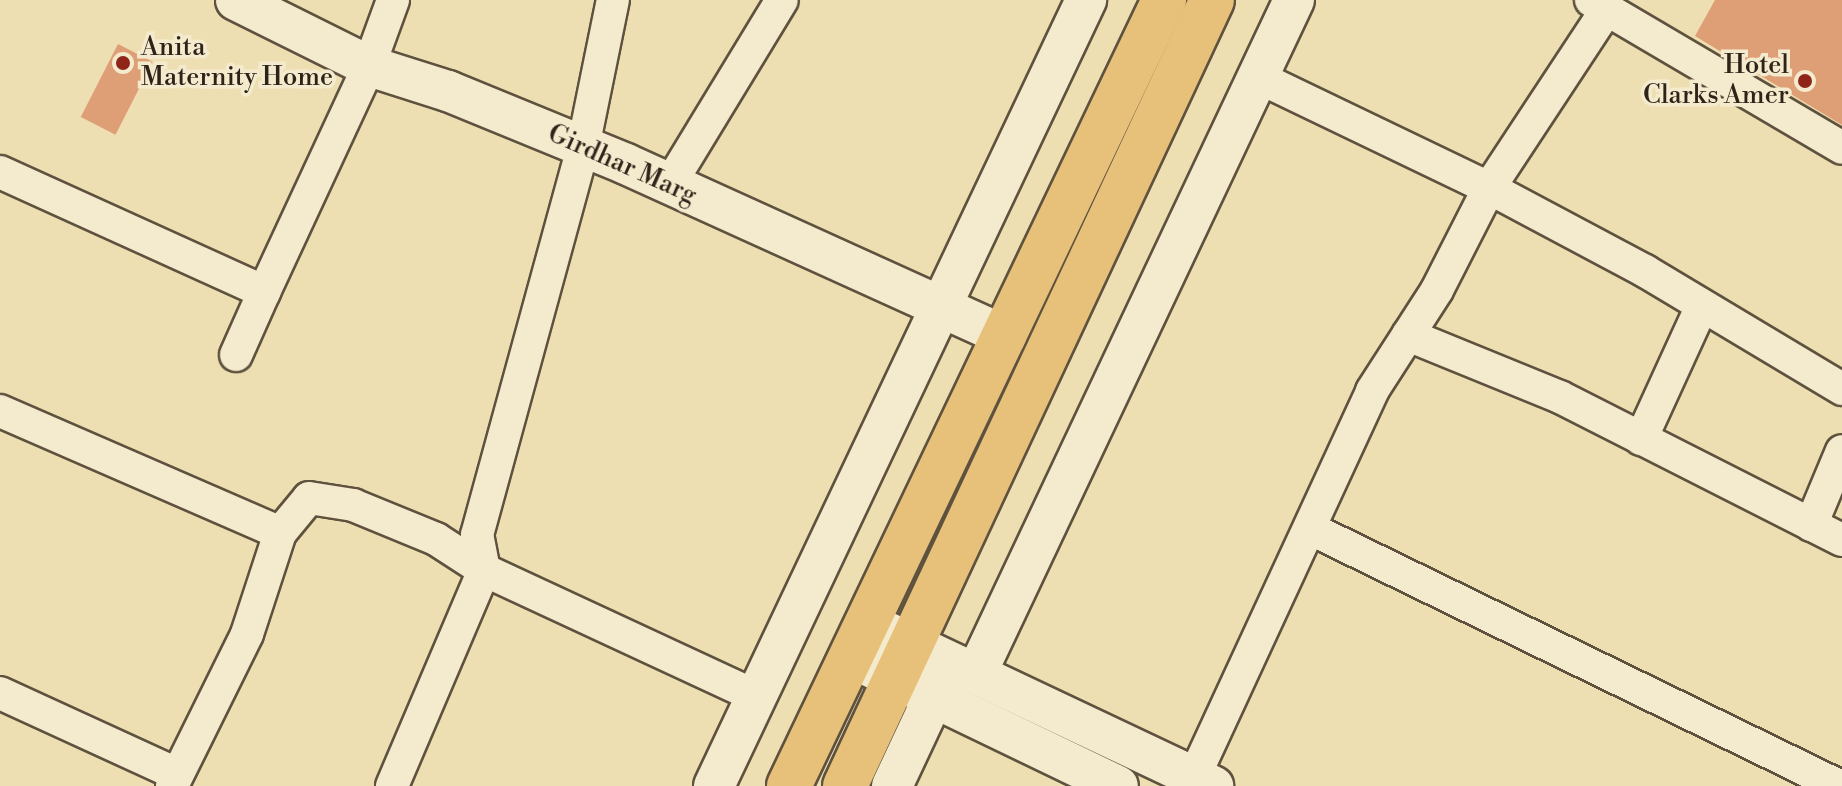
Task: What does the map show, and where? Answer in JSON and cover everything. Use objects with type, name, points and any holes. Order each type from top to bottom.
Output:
[{"type":"main road","points":[[789,786],[1164,0]]},
{"type":"main road","points":[[845,786],[934,671],[1212,0]]},
{"type":"street","name":"Girdhar Marg","points":[[236,0],[369,66],[448,91],[583,147],[1006,336]]},
{"type":"street","points":[[236,355],[369,66],[393,0]]},
{"type":"street","points":[[392,786],[484,570],[477,535],[583,147],[613,0]]},
{"type":"street","points":[[670,184],[782,0]]},
{"type":"street","points":[[714,786],[1086,0]]},
{"type":"street","points":[[892,786],[934,671],[1258,77],[1294,0]]},
{"type":"street","points":[[860,641],[1204,781],[1372,391],[1408,335],[1489,188],[1599,4],[1842,148]]},
{"type":"street","points":[[1258,77],[1489,188],[1702,306],[1842,389]]},
{"type":"street","points":[[0,172],[264,292]]},
{"type":"street","points":[[1641,439],[1702,306]]},
{"type":"street","points":[[1408,335],[1560,397],[1842,540]]},
{"type":"street","points":[[0,411],[280,533]]},
{"type":"street","points":[[1811,525],[1842,451]]},
{"type":"street","points":[[0,693],[175,780],[247,634],[280,533],[309,498],[353,505],[436,539],[484,570],[757,697]]},
{"type":"street","points":[[1311,529],[1839,786]]},
{"type":"street","points":[[934,671],[1118,786]]},
{"type":"building","name":"Hotel Clarks Amer","points":[[1715,0],[1842,0],[1842,125],[1695,36]]},
{"type":"building","points":[[118,44],[153,62],[116,135],[81,117]]},
{"type":"place","name":"Anita Maternity Home","points":[[123,63]]},
{"type":"place","name":"Hotel Clarks Amer","points":[[1805,81]]}]
